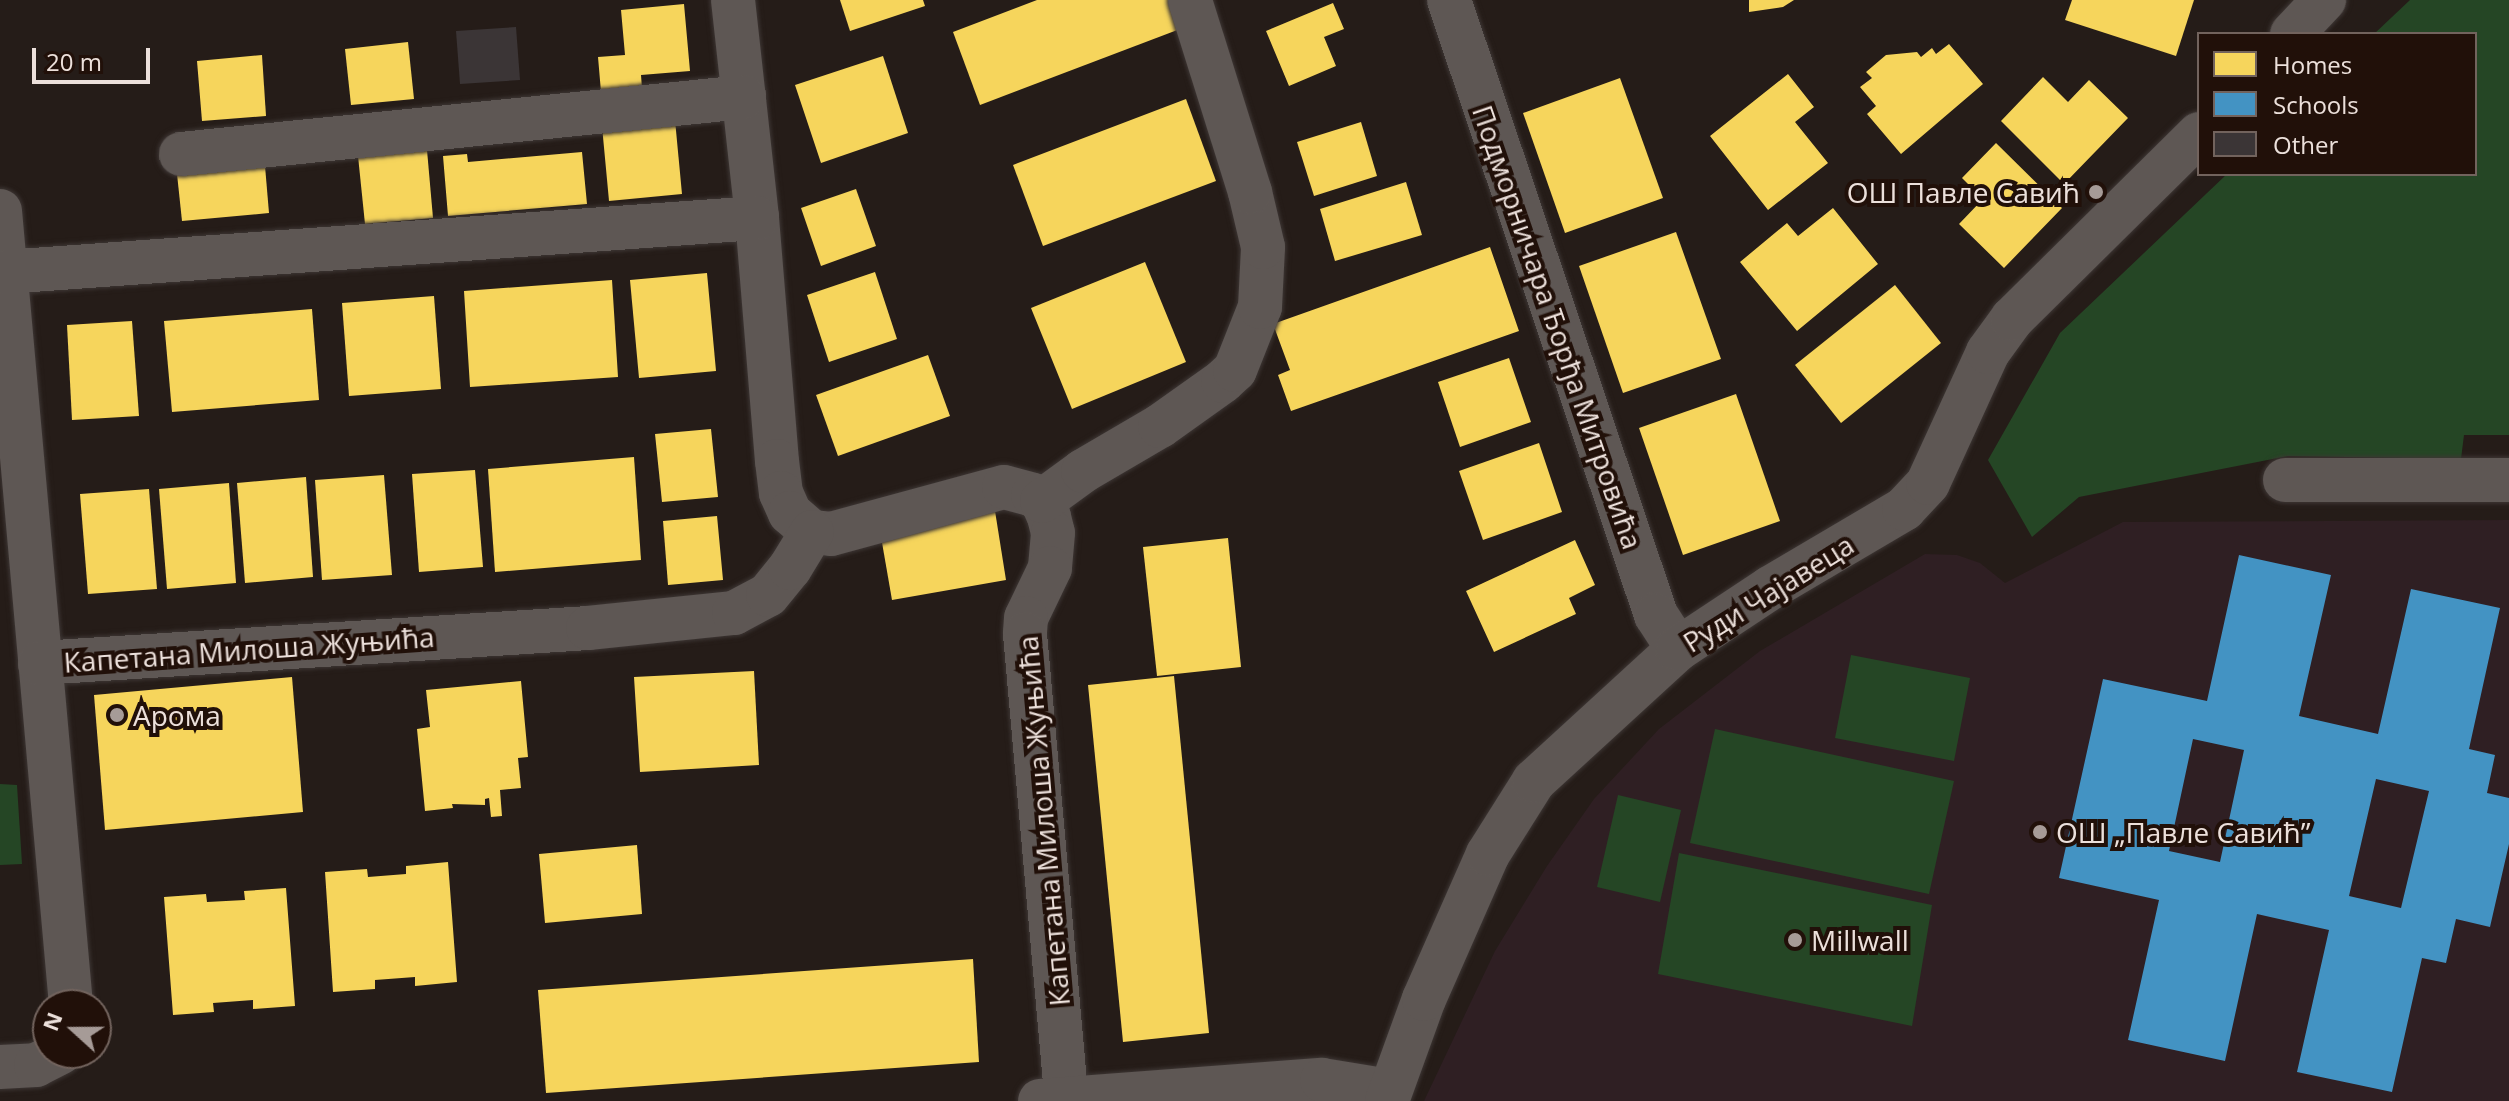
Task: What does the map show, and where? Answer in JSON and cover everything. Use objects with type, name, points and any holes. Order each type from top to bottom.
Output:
[{"type":"street","points":[[733,0],[757,218],[781,493],[790,513],[812,532],[831,534],[1004,487],[1015,487],[1042,501],[1083,471],[1160,426],[1235,370],[1260,307],[1263,247],[1190,0]]},
{"type":"street","name":"Подморничара Ђорђа Митровића","points":[[1449,0],[1656,615],[1678,649]]},
{"type":"street","points":[[2294,32],[2324,0]]},
{"type":"street","points":[[181,154],[744,97]]},
{"type":"street","name":"Руди Чајавеца","points":[[1058,1100],[1322,1080],[1388,1096],[1459,919],[1488,854],[1519,799],[1578,738],[1678,649],[1782,581],[1904,509],[1928,483],[1988,352],[2012,319],[2197,136]]},
{"type":"street","name":"Капетана Милоша Жуњића","points":[[0,211],[40,663],[588,628],[734,613],[768,595],[812,532]]},
{"type":"street","points":[[5,272],[757,218]]},
{"type":"street","points":[[2285,480],[2509,480]]},
{"type":"street","name":"Капетана Милоша Жуњића","points":[[1042,501],[1053,533],[1052,554],[1043,584],[1026,618],[1025,634],[1058,1100]]},
{"type":"street","points":[[40,663],[70,989]]},
{"type":"street","points":[[0,1067],[32,1065]]},
{"type":"shaded area","name":"ОШ „Павле Савић”","points":[[2509,520],[2509,1101],[1424,1101],[1495,951],[1547,866],[1594,799],[1659,729],[1760,651],[1925,554],[1957,555],[1980,563],[2005,583],[2123,522]]},
{"type":"green space","points":[[2410,0],[2509,0],[2509,435],[2464,435],[2461,459],[2288,456],[2079,497],[2032,537],[1988,460],[2060,333],[2225,176],[2477,176],[2477,32],[2376,32]]},
{"type":"green space","points":[[1851,655],[1970,678],[1954,761],[1835,738]]},
{"type":"green space","points":[[1715,729],[1954,781],[1929,894],[1690,843]]},
{"type":"green space","points":[[0,784],[17,785],[22,864],[0,865]]},
{"type":"green space","points":[[1618,795],[1681,810],[1660,902],[1597,887]]},
{"type":"green space","name":"Millwall","points":[[1679,853],[1932,905],[1912,1026],[1658,974]]},
{"type":"building: Homes","points":[[840,0],[923,0],[925,6],[850,31]]},
{"type":"building: Homes","points":[[1037,0],[1169,0],[1180,29],[980,105],[953,32]]},
{"type":"building: Homes","points":[[1749,0],[1794,0],[1783,7],[1749,12]]},
{"type":"building: Homes","points":[[2072,0],[2194,0],[2176,56],[2065,20]]},
{"type":"building: Homes","points":[[1333,3],[1344,29],[1324,37],[1336,66],[1289,86],[1266,31]]},
{"type":"building: Homes","points":[[684,4],[690,71],[641,75],[642,88],[601,92],[598,57],[625,55],[621,10]]},
{"type":"building: Homes","points":[[408,42],[414,99],[351,105],[345,49]]},
{"type":"building: Homes","points":[[1949,44],[1983,84],[1901,154],[1867,114],[1876,106],[1860,87],[1872,78],[1866,72],[1886,55],[1917,52],[1921,57],[1932,48],[1936,54]]},
{"type":"building: Homes","points":[[262,55],[266,116],[202,121],[197,61]]},
{"type":"building: Homes","points":[[883,56],[908,133],[821,163],[795,85]]},
{"type":"building: Homes","points":[[1788,74],[1814,107],[1795,122],[1828,163],[1768,210],[1710,136]]},
{"type":"building: Homes","points":[[2043,77],[2068,102],[2089,80],[2128,118],[2064,184],[2001,121]]},
{"type":"building: Homes","points":[[1620,78],[1663,198],[1565,233],[1523,113]]},
{"type":"building: Homes","points":[[1186,99],[1216,181],[1043,246],[1013,165]]},
{"type":"building: Homes","points":[[675,120],[682,194],[609,201],[602,126]]},
{"type":"building: Homes","points":[[1361,122],[1377,176],[1314,196],[1297,142]]},
{"type":"building: Homes","points":[[1996,143],[2062,208],[2004,268],[1959,224],[1983,199],[1962,178]]},
{"type":"building: Homes","points":[[427,150],[433,218],[365,224],[358,156]]},
{"type":"building: Homes","points":[[582,152],[587,204],[448,216],[443,156],[467,154],[468,162]]},
{"type":"building: Homes","points":[[265,166],[269,213],[182,221],[177,174]]},
{"type":"building: Homes","points":[[1406,182],[1422,235],[1335,261],[1320,209]]},
{"type":"building: Homes","points":[[856,189],[876,246],[821,266],[801,208]]},
{"type":"building: Homes","points":[[1833,208],[1878,264],[1797,331],[1740,262],[1787,223],[1798,236]]},
{"type":"building: Homes","points":[[1676,232],[1721,359],[1623,393],[1579,266]]},
{"type":"building: Homes","points":[[1490,247],[1519,331],[1291,411],[1278,375],[1290,370],[1273,324]]},
{"type":"building: Homes","points":[[1145,262],[1186,362],[1072,409],[1031,308]]},
{"type":"building: Homes","points":[[875,272],[897,339],[829,362],[807,295]]},
{"type":"building: Homes","points":[[707,273],[716,371],[639,378],[630,280]]},
{"type":"building: Homes","points":[[612,280],[618,377],[470,387],[464,291]]},
{"type":"building: Homes","points":[[1895,285],[1941,343],[1841,423],[1795,365]]},
{"type":"building: Homes","points":[[434,296],[441,389],[349,396],[342,303]]},
{"type":"building: Homes","points":[[312,309],[319,400],[172,412],[164,321]]},
{"type":"building: Homes","points":[[132,321],[139,416],[72,420],[67,325]]},
{"type":"building: Homes","points":[[928,355],[950,416],[838,456],[816,395]]},
{"type":"building: Homes","points":[[1509,358],[1531,422],[1460,447],[1438,382]]},
{"type":"building: Homes","points":[[1736,394],[1780,521],[1683,555],[1639,428]]},
{"type":"building: Homes","points":[[711,429],[718,497],[662,502],[655,434]]},
{"type":"building: Homes","points":[[1539,443],[1562,512],[1483,540],[1459,471]]},
{"type":"building: Homes","points":[[634,457],[641,560],[495,572],[488,469]]},
{"type":"building: Homes","points":[[475,470],[483,567],[419,572],[412,474]]},
{"type":"building: Homes","points":[[384,475],[392,575],[322,580],[315,480]]},
{"type":"building: Homes","points":[[306,477],[313,577],[245,583],[237,483]]},
{"type":"building: Homes","points":[[229,483],[236,583],[167,589],[159,489]]},
{"type":"building: Homes","points":[[149,489],[157,589],[88,594],[80,494]]},
{"type":"building: Homes","points":[[995,511],[1006,580],[892,600],[880,531]]},
{"type":"building: Homes","points":[[717,516],[723,580],[668,585],[663,521]]},
{"type":"building: Homes","points":[[1228,538],[1241,667],[1157,676],[1143,547]]},
{"type":"building: Homes","points":[[1575,540],[1595,585],[1569,598],[1576,614],[1494,652],[1466,591]]},
{"type":"building: Homes","points":[[754,671],[759,765],[640,772],[634,677]]},
{"type":"building: Homes","points":[[1174,676],[1209,1033],[1123,1042],[1088,685]]},
{"type":"building: Homes","points":[[292,677],[303,812],[105,830],[94,695]]},
{"type":"building: Homes","points":[[521,681],[528,757],[518,758],[521,788],[500,790],[502,816],[491,817],[489,798],[485,799],[485,805],[452,804],[453,808],[425,811],[417,729],[430,727],[426,690]]},
{"type":"building: Homes","points":[[637,845],[642,914],[545,923],[539,854]]},
{"type":"building: Homes","points":[[448,862],[457,982],[415,986],[415,977],[375,980],[375,989],[333,992],[325,872],[367,869],[368,877],[406,874],[406,866]]},
{"type":"building: Homes","points":[[286,888],[295,1006],[253,1009],[253,1000],[213,1003],[214,1012],[173,1015],[164,897],[206,894],[207,902],[245,900],[244,891]]},
{"type":"building: Homes","points":[[973,959],[979,1062],[546,1093],[538,990]]},
{"type":"building: Schools","points":[[2239,555],[2331,575],[2299,716],[2378,734],[2411,589],[2500,608],[2469,749],[2495,755],[2487,793],[2509,798],[2509,844],[2490,927],[2456,919],[2446,963],[2422,958],[2392,1092],[2297,1072],[2329,930],[2257,914],[2225,1061],[2128,1040],[2159,900],[2059,878],[2103,679],[2207,701]],"holes":[[[2193,739],[2244,750],[2220,862],[2169,851]],[[2376,779],[2429,791],[2401,908],[2349,896]]]},
{"type":"building: Other","points":[[516,27],[520,80],[460,84],[456,31]]},
{"type":"place","name":"ОШ Павле Савић","points":[[2096,192]]},
{"type":"place","name":"Арома","points":[[117,715]]},
{"type":"place","name":"ОШ „Павле Савић”","points":[[2040,832]]},
{"type":"place","name":"Millwall","points":[[1795,940]]}]
